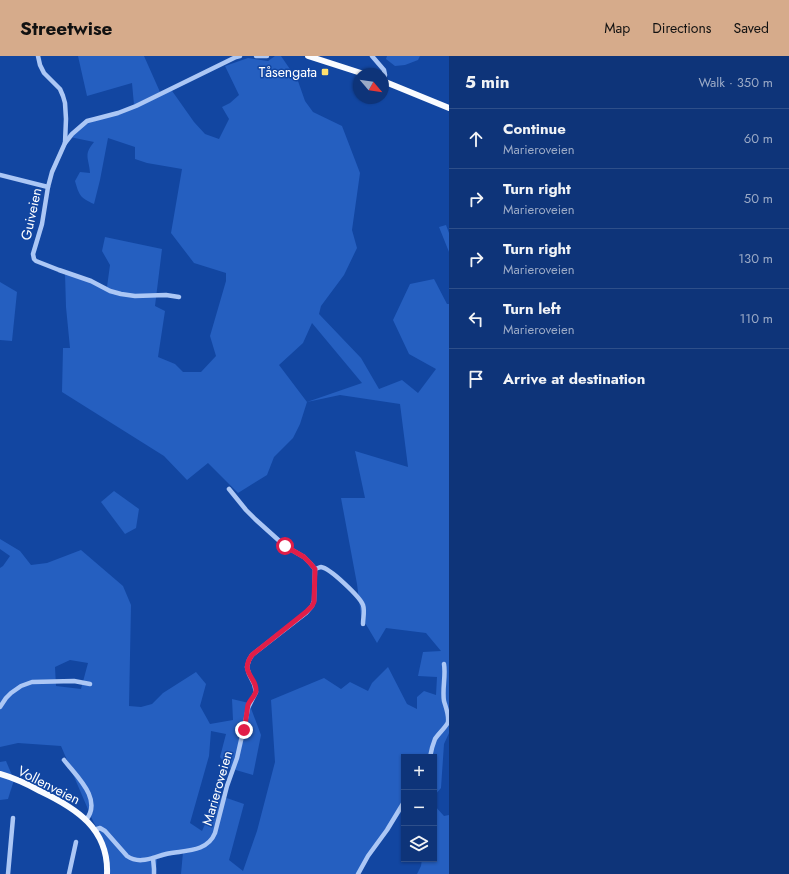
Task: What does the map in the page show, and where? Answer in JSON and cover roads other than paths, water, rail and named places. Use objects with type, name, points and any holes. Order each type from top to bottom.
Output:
[{"type":"main road","points":[[308,56],[353,70]]},
{"type":"main road","points":[[389,83],[449,108]]},
{"type":"main road","name":"Vollenveien","points":[[0,774],[18,780],[47,794],[74,809],[86,820],[94,830],[105,850],[107,874]]},
{"type":"street","name":"Guiveien","points":[[38,56],[44,73],[60,89],[63,96],[65,104],[65,143],[52,172],[42,224],[33,254],[34,259],[121,294],[135,296],[179,296]]},
{"type":"street","points":[[65,143],[76,130],[87,121],[118,113],[136,106],[183,82],[240,56]]},
{"type":"street","points":[[256,56],[267,56]]},
{"type":"street","points":[[372,56],[382,68]]},
{"type":"street","points":[[0,175],[48,187]]},
{"type":"street","points":[[229,488],[246,510],[285,546],[304,557],[315,569],[321,567],[333,573],[356,595],[363,606],[363,624]]},
{"type":"street","name":"Marieroveien","points":[[94,830],[100,828],[105,831],[127,856],[132,859],[142,860],[193,850],[205,845],[213,838],[227,786],[237,758],[248,708],[256,692],[247,667],[249,660],[252,655],[312,606],[314,602],[315,569]]},
{"type":"street","points":[[431,754],[435,740],[448,722],[449,714],[444,701],[444,664]]},
{"type":"street","points":[[0,707],[11,693],[21,686],[32,682],[74,681],[90,684]]},
{"type":"street","name":"Vollenveien","points":[[64,760],[83,783],[91,797],[90,812],[86,820]]},
{"type":"street","points":[[358,874],[368,856],[387,830],[401,807]]},
{"type":"street","points":[[8,874],[13,818]]},
{"type":"street","points":[[69,874],[76,842]]},
{"type":"street","points":[[153,858],[154,874]]},
{"type":"place","name":"Tåsengata","points":[[325,72]]}]
